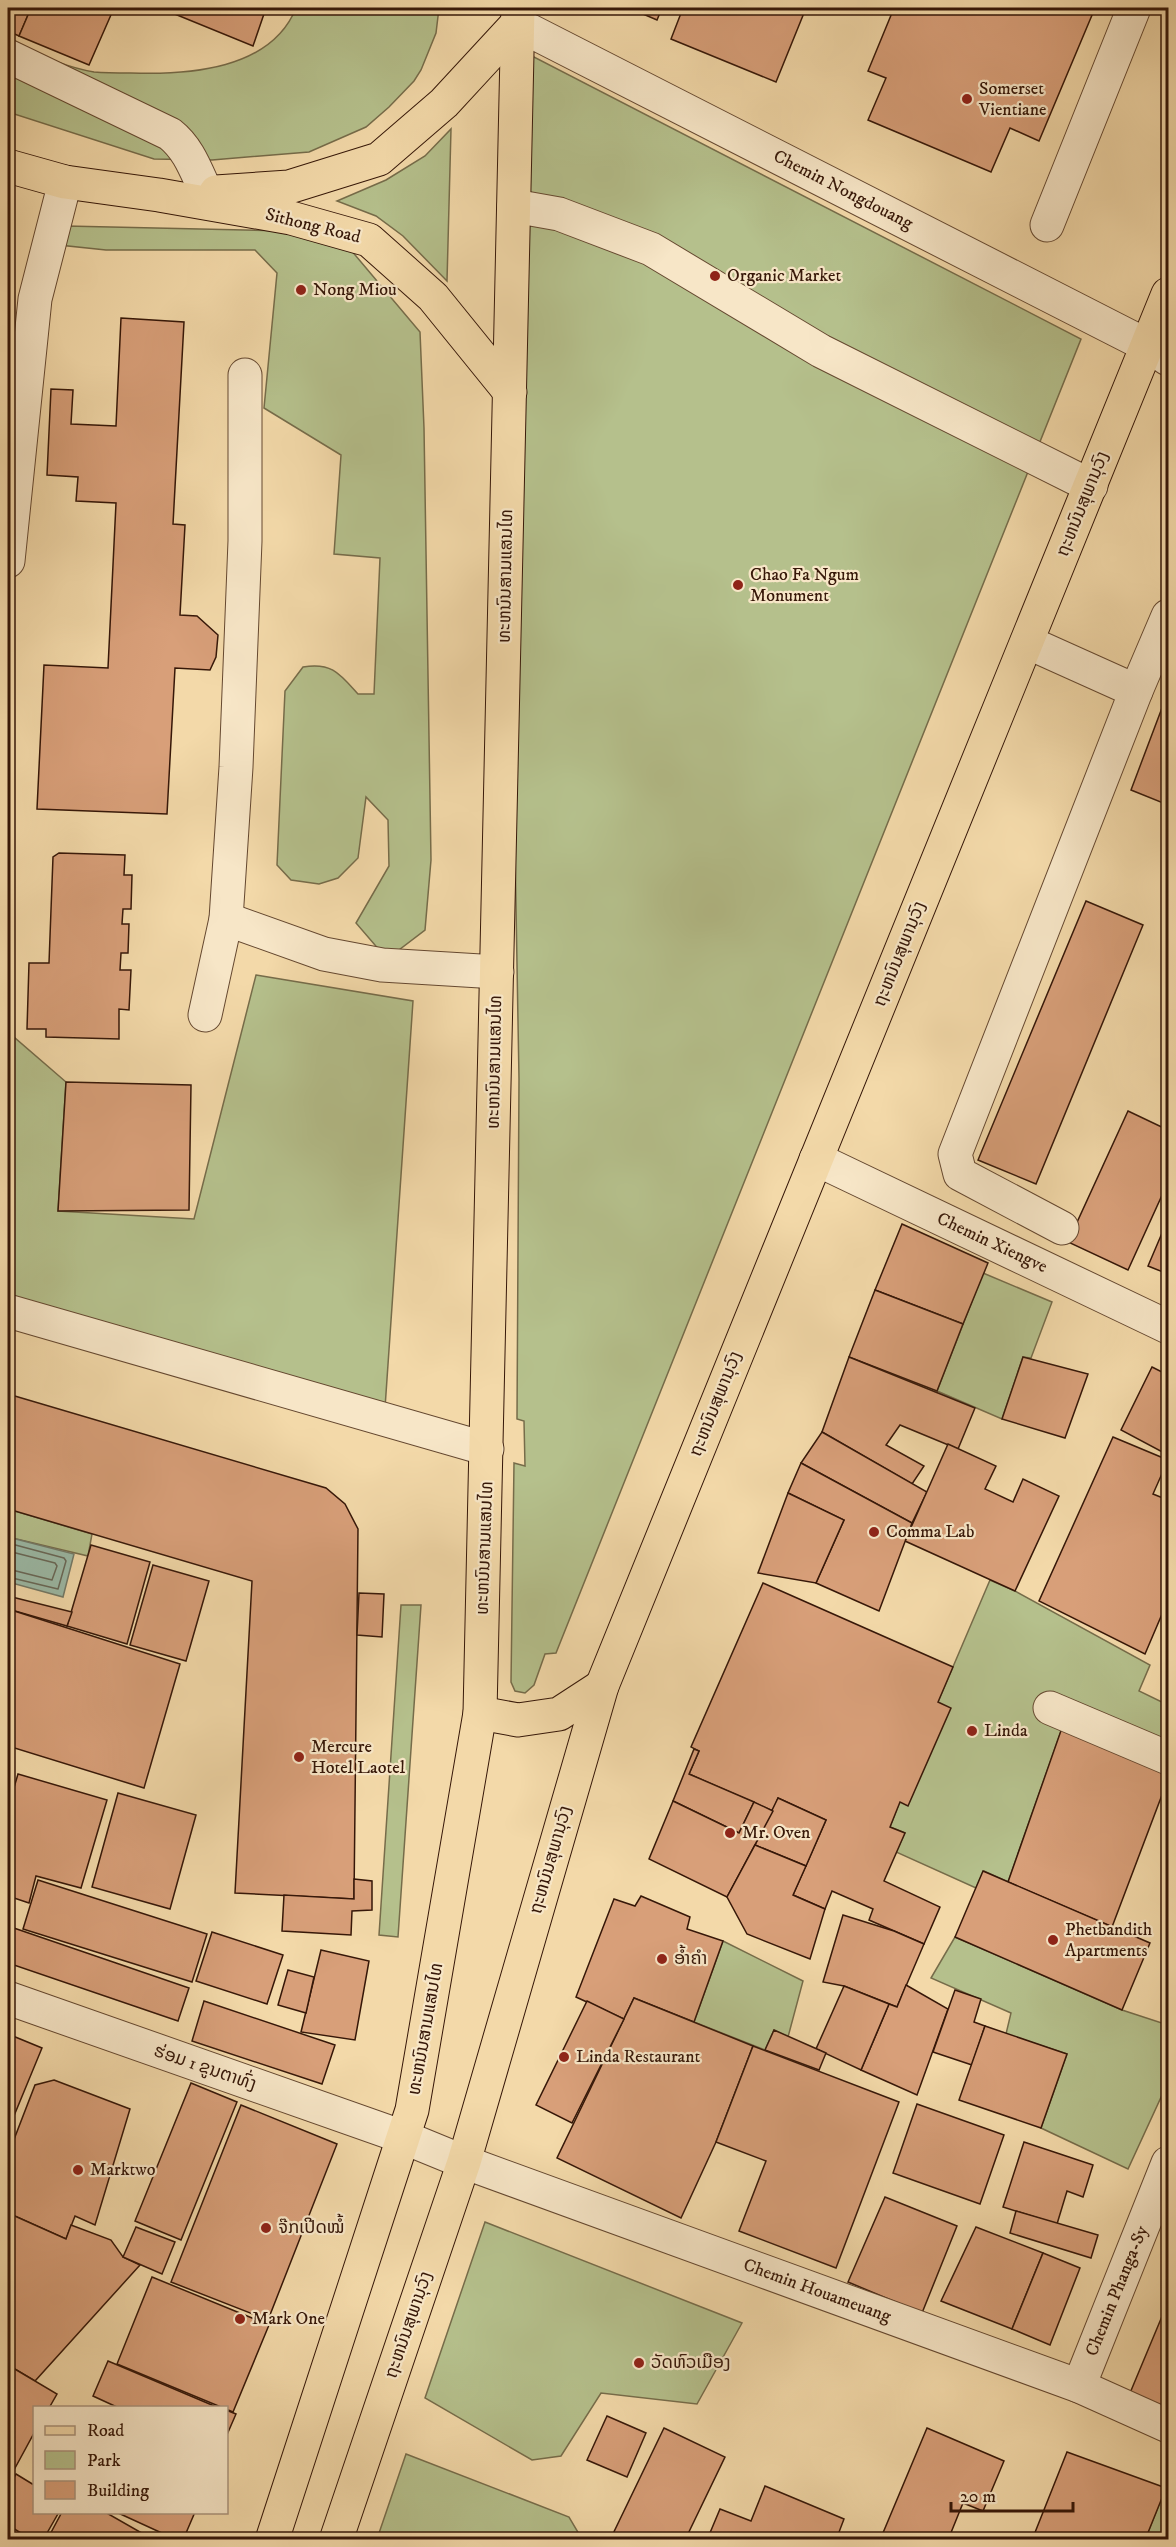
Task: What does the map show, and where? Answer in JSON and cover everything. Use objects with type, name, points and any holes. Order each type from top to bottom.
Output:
[{"type":"main road","name":"Sithong Road","points":[[159,195],[289,187],[379,159],[444,103],[517,16]]},
{"type":"main road","name":"ທະຫນົນສາມແສນໄທ","points":[[408,2124],[480,1713],[517,16]]},
{"type":"main road","name":"Sithong Road","points":[[8,166],[64,182],[159,195],[291,218],[369,240],[433,297],[510,392]]},
{"type":"main road","name":"ຖະຫນົນສຸພານຸວົງ","points":[[336,2540],[464,2162],[602,1686],[1091,486],[1158,352],[1168,294]]},
{"type":"main road","points":[[480,1713],[518,1720],[559,1714],[602,1686]]},
{"type":"main road","points":[[272,2540],[408,2124]]},
{"type":"street","points":[[1047,225],[1134,8]]},
{"type":"street","name":"Chemin Nongdouang","points":[[517,16],[1158,352]]},
{"type":"street","points":[[8,56],[170,134],[178,140],[190,157],[206,192]]},
{"type":"street","points":[[8,561],[13,462],[35,299],[64,182]]},
{"type":"street","points":[[514,206],[559,214],[651,249],[821,351],[1091,486]]},
{"type":"street","points":[[206,1015],[226,919],[236,767],[245,541],[245,375]]},
{"type":"street","points":[[1062,1228],[960,1174],[955,1154],[1136,691],[1168,616]]},
{"type":"street","points":[[1027,642],[1136,691]]},
{"type":"street","points":[[226,919],[324,954],[382,965],[497,972]]},
{"type":"street","name":"Chemin Xiengve","points":[[816,1160],[1168,1328]]},
{"type":"street","points":[[8,1311],[487,1449]]},
{"type":"street","points":[[1050,1708],[1168,1758]]},
{"type":"street","name":"ຮ່ອມ 1 ຂູນຕາທົ່ງ","points":[[8,1998],[408,2124],[464,2162]]},
{"type":"street","name":"Chemin Houameuang","points":[[464,2162],[1078,2386],[1168,2426]]},
{"type":"street","name":"Chemin Phanga-Sy","points":[[1078,2386],[1168,2163]]},
{"type":"green space","points":[[296,8],[439,8],[436,33],[414,81],[366,127],[309,152],[212,160],[154,159],[8,112],[8,41],[61,63],[94,72],[153,73],[202,70],[248,56],[268,45],[284,29]]},
{"type":"green space","points":[[501,40],[1081,339],[556,1653],[545,1654],[534,1685],[525,1693],[515,1691],[511,1682],[514,1463],[525,1466],[524,1421],[517,1419],[519,1079]]},
{"type":"green space","points":[[451,129],[447,281],[403,236],[376,216],[337,201],[386,180],[425,156]]},
{"type":"green space","points":[[66,226],[290,231],[345,243],[420,332],[424,428],[431,860],[425,930],[387,959],[356,923],[389,866],[388,820],[366,797],[358,858],[338,878],[319,884],[291,880],[277,865],[285,691],[303,667],[321,666],[335,671],[358,694],[374,694],[380,558],[334,554],[341,455],[264,408],[277,273],[255,250],[106,250],[59,245]]},
{"type":"green space","points":[[256,975],[413,1001],[385,1408],[8,1308],[8,1032],[66,1082],[58,1211],[194,1219]]},
{"type":"green space","points":[[983,1273],[1052,1302],[1031,1358],[1023,1357],[1002,1419],[937,1391]]},
{"type":"green space","points":[[8,1509],[92,1534],[88,1556],[8,1537]]},
{"type":"green space","points":[[990,1580],[1015,1591],[1150,1665],[1139,1691],[1168,1705],[1168,1769],[1064,1723],[1008,1882],[984,1871],[976,1888],[896,1852],[905,1833],[890,1827],[938,1702]]},
{"type":"green space","points":[[401,1605],[421,1605],[398,1937],[379,1935]]},
{"type":"green space","points":[[955,1937],[1122,2010],[1168,2025],[1168,2082],[1128,2169],[1041,2128],[1067,2054],[1006,2034],[1011,2013],[931,1978]]},
{"type":"green space","points":[[723,1941],[803,1981],[788,2037],[774,2030],[765,2050],[694,2022]]},
{"type":"green space","points":[[485,2222],[742,2323],[697,2404],[601,2393],[561,2456],[532,2460],[425,2398]]},
{"type":"green space","points":[[406,2454],[569,2517],[582,2539],[377,2539]]},
{"type":"green space","points":[[1162,2497],[1168,2501],[1168,2539],[1145,2540]]},
{"type":"water","points":[[8,1537],[74,1554],[63,1597],[8,1582]]},
{"type":"building","points":[[8,8],[31,8],[19,36],[8,31]]},
{"type":"building","points":[[31,8],[114,8],[89,65],[19,36]]},
{"type":"building","points":[[160,8],[266,8],[253,46]]},
{"type":"building","points":[[629,8],[662,8],[657,20]]},
{"type":"building","points":[[683,8],[806,8],[776,82],[671,39]]},
{"type":"building","name":"Somerset Vientiane","points":[[894,8],[1095,8],[1039,141],[1010,128],[991,172],[868,120],[886,78],[868,71]]},
{"type":"building","points":[[121,318],[184,322],[173,524],[185,525],[180,615],[197,616],[218,635],[216,657],[210,670],[175,668],[167,814],[37,809],[44,665],[108,668],[116,503],[76,501],[78,477],[47,475],[51,389],[73,390],[71,424],[116,426]]},
{"type":"building","points":[[1168,692],[1168,805],[1131,790]]},
{"type":"building","points":[[8,815],[13,816],[8,855]]},
{"type":"building","points":[[59,853],[125,855],[124,875],[132,875],[131,909],[123,909],[122,924],[129,924],[128,953],[121,953],[120,970],[131,970],[129,1010],[119,1009],[119,1039],[46,1037],[46,1029],[27,1029],[29,963],[49,963],[53,857]]},
{"type":"building","points":[[1086,901],[1143,925],[1036,1184],[978,1160]]},
{"type":"building","points":[[66,1082],[191,1085],[189,1210],[58,1211]]},
{"type":"building","points":[[1128,1111],[1168,1130],[1168,1182],[1128,1270],[1068,1242]]},
{"type":"building","points":[[1168,1219],[1168,1274],[1148,1266]]},
{"type":"building","points":[[902,1224],[988,1263],[963,1324],[875,1290]]},
{"type":"building","points":[[875,1290],[963,1324],[937,1391],[849,1357]]},
{"type":"building","points":[[849,1357],[975,1408],[958,1449],[900,1425],[886,1445],[924,1466],[912,1484],[822,1432]]},
{"type":"building","points":[[1023,1357],[1088,1374],[1065,1438],[1002,1419]]},
{"type":"building","points":[[1152,1367],[1168,1375],[1168,1455],[1121,1430]]},
{"type":"building","name":"Mercure Hotel Laotel","points":[[8,1394],[326,1488],[345,1504],[358,1529],[354,1899],[235,1893],[252,1581],[8,1509]]},
{"type":"building","points":[[822,1432],[927,1492],[912,1523],[801,1463]]},
{"type":"building","points":[[1113,1437],[1168,1460],[1153,1494],[1168,1500],[1168,1600],[1145,1654],[1039,1601]]},
{"type":"building","points":[[948,1444],[996,1466],[985,1489],[1013,1502],[1023,1479],[1059,1496],[1015,1591],[905,1541]]},
{"type":"building","name":"Comma Lab","points":[[801,1463],[912,1523],[879,1611],[816,1583],[844,1520],[788,1493]]},
{"type":"building","points":[[788,1493],[844,1520],[816,1583],[758,1573]]},
{"type":"building","points":[[91,1545],[150,1562],[127,1644],[67,1626]]},
{"type":"building","points":[[153,1565],[209,1581],[186,1661],[130,1645]]},
{"type":"building","points":[[763,1583],[953,1667],[938,1702],[951,1708],[908,1806],[900,1802],[890,1827],[905,1833],[884,1881],[940,1907],[924,1944],[869,1920],[873,1909],[832,1891],[825,1909],[793,1895],[826,1820],[778,1798],[773,1811],[689,1774],[699,1751],[691,1747]]},
{"type":"building","points":[[359,1593],[384,1594],[382,1637],[357,1635]]},
{"type":"building","points":[[8,1596],[72,1612],[67,1626],[8,1609]]},
{"type":"building","points":[[8,1609],[180,1664],[144,1788],[8,1746]]},
{"type":"building","points":[[1064,1722],[1168,1769],[1168,1779],[1112,1927],[1008,1882]]},
{"type":"building","points":[[694,1749],[699,1751],[689,1774],[754,1802],[739,1833],[673,1801]]},
{"type":"building","points":[[18,1774],[107,1800],[81,1888],[36,1876],[29,1903],[8,1896],[8,1808]]},
{"type":"building","points":[[118,1793],[196,1815],[170,1909],[92,1887]]},
{"type":"building","points":[[778,1798],[826,1820],[806,1866],[755,1845]]},
{"type":"building","points":[[673,1801],[739,1833],[754,1802],[773,1811],[727,1897],[649,1859]]},
{"type":"building","points":[[755,1845],[806,1866],[793,1895],[825,1909],[810,1959],[747,1934],[727,1897]]},
{"type":"building","name":"Phetbandith Apartments","points":[[983,1871],[1150,1943],[1122,2010],[955,1937]]},
{"type":"building","points":[[354,1879],[372,1881],[372,1910],[352,1911],[351,1935],[282,1931],[284,1895],[354,1899]]},
{"type":"building","points":[[38,1880],[207,1934],[192,1982],[23,1929]]},
{"type":"building","points":[[641,1896],[690,1917],[687,1929],[723,1941],[694,2022],[634,1998],[624,2019],[576,1997],[614,1899],[635,1906]]},
{"type":"building","points":[[843,1915],[894,1931],[924,1944],[897,2007],[844,1986],[823,1982]]},
{"type":"building","points":[[8,1926],[189,1988],[178,2021],[8,1963]]},
{"type":"building","points":[[212,1932],[283,1955],[267,2004],[196,1981]]},
{"type":"building","points":[[321,1950],[369,1961],[355,2040],[301,2032]]},
{"type":"building","points":[[288,1970],[314,1977],[306,2013],[278,2005]]},
{"type":"building","points":[[906,1985],[948,2009],[917,2095],[861,2070],[889,2004],[897,2007]]},
{"type":"building","points":[[844,1986],[889,2004],[861,2070],[816,2049]]},
{"type":"building","points":[[955,1990],[981,1999],[974,2022],[985,2026],[972,2065],[933,2052]]},
{"type":"building","points":[[634,1998],[753,2046],[716,2142],[681,2218],[557,2158]]},
{"type":"building","points":[[204,2001],[335,2045],[322,2084],[192,2041]]},
{"type":"building","points":[[587,2001],[624,2019],[572,2123],[536,2105]]},
{"type":"building","points":[[985,2026],[1067,2054],[1041,2128],[959,2100]]},
{"type":"building","points":[[774,2030],[826,2053],[819,2070],[765,2050]]},
{"type":"building","points":[[8,2034],[42,2048],[11,2123],[8,2122]]},
{"type":"building","points":[[753,2046],[899,2102],[836,2268],[739,2231],[766,2161],[716,2142]]},
{"type":"building","points":[[54,2080],[130,2109],[95,2225],[75,2216],[66,2239],[8,2213],[8,2155],[35,2085]]},
{"type":"building","points":[[191,2083],[237,2102],[181,2240],[135,2221]]},
{"type":"building","points":[[917,2104],[1004,2135],[980,2204],[893,2173]]},
{"type":"building","points":[[241,2105],[337,2144],[268,2320],[171,2282]]},
{"type":"building","points":[[1024,2142],[1093,2165],[1083,2197],[1067,2191],[1057,2224],[1003,2207]]},
{"type":"building","points":[[885,2197],[957,2226],[922,2313],[848,2282]]},
{"type":"building","points":[[1016,2211],[1098,2235],[1091,2258],[1010,2233]]},
{"type":"building","points":[[8,2213],[66,2239],[71,2225],[111,2240],[123,2257],[140,2265],[35,2381],[8,2365]]},
{"type":"building","points":[[136,2227],[175,2242],[162,2274],[123,2257]]},
{"type":"building","points":[[976,2227],[1043,2253],[1012,2329],[941,2301]]},
{"type":"building","points":[[1043,2253],[1080,2268],[1050,2345],[1012,2329]]},
{"type":"building","points":[[152,2277],[269,2325],[233,2412],[228,2410],[228,2406],[218,2406],[117,2364]]},
{"type":"building","points":[[1168,2302],[1168,2409],[1130,2393]]},
{"type":"building","points":[[108,2361],[214,2406],[115,2406],[93,2396]]},
{"type":"building","points":[[8,2365],[57,2394],[50,2406],[33,2406],[33,2435],[8,2481]]},
{"type":"building","points":[[228,2411],[236,2414],[228,2432]]},
{"type":"building","points":[[607,2416],[646,2433],[627,2477],[587,2460]]},
{"type":"building","points":[[664,2428],[725,2457],[685,2540],[610,2540]]},
{"type":"building","points":[[927,2428],[1004,2461],[983,2511],[963,2503],[948,2540],[880,2540]]},
{"type":"building","points":[[1067,2452],[1166,2488],[1145,2540],[1032,2540]]},
{"type":"building","points":[[16,2474],[33,2484],[33,2514],[58,2514],[43,2540],[32,2540],[8,2525],[8,2489]]},
{"type":"building","points":[[765,2486],[844,2519],[836,2540],[707,2540],[720,2509],[751,2521]]},
{"type":"building","points":[[61,2514],[108,2514],[154,2540],[47,2540]]},
{"type":"building","points":[[120,2514],[194,2514],[183,2540],[177,2540]]},
{"type":"place","name":"Somerset Vientiane","points":[[967,99]]},
{"type":"place","name":"Organic Market","points":[[715,276]]},
{"type":"place","name":"Nong Miou","points":[[301,290]]},
{"type":"place","name":"Chao Fa Ngum Monument","points":[[738,585]]},
{"type":"place","name":"Comma Lab","points":[[874,1532]]},
{"type":"place","name":"Linda","points":[[972,1731]]},
{"type":"place","name":"Mercure Hotel Laotel","points":[[299,1757]]},
{"type":"place","name":"Mr. Oven","points":[[730,1833]]},
{"type":"place","name":"Phetbandith Apartments","points":[[1053,1940]]},
{"type":"place","name":"ອ້ຳຄຳ","points":[[662,1959]]},
{"type":"place","name":"Linda Restaurant","points":[[564,2057]]},
{"type":"place","name":"Marktwo","points":[[78,2170]]},
{"type":"place","name":"ຈ໊ກເປີດໝ້ໍ","points":[[266,2228]]},
{"type":"place","name":"Mark One","points":[[240,2319]]},
{"type":"place","name":"ວັດຫົວເມືອງ","points":[[639,2363]]}]
